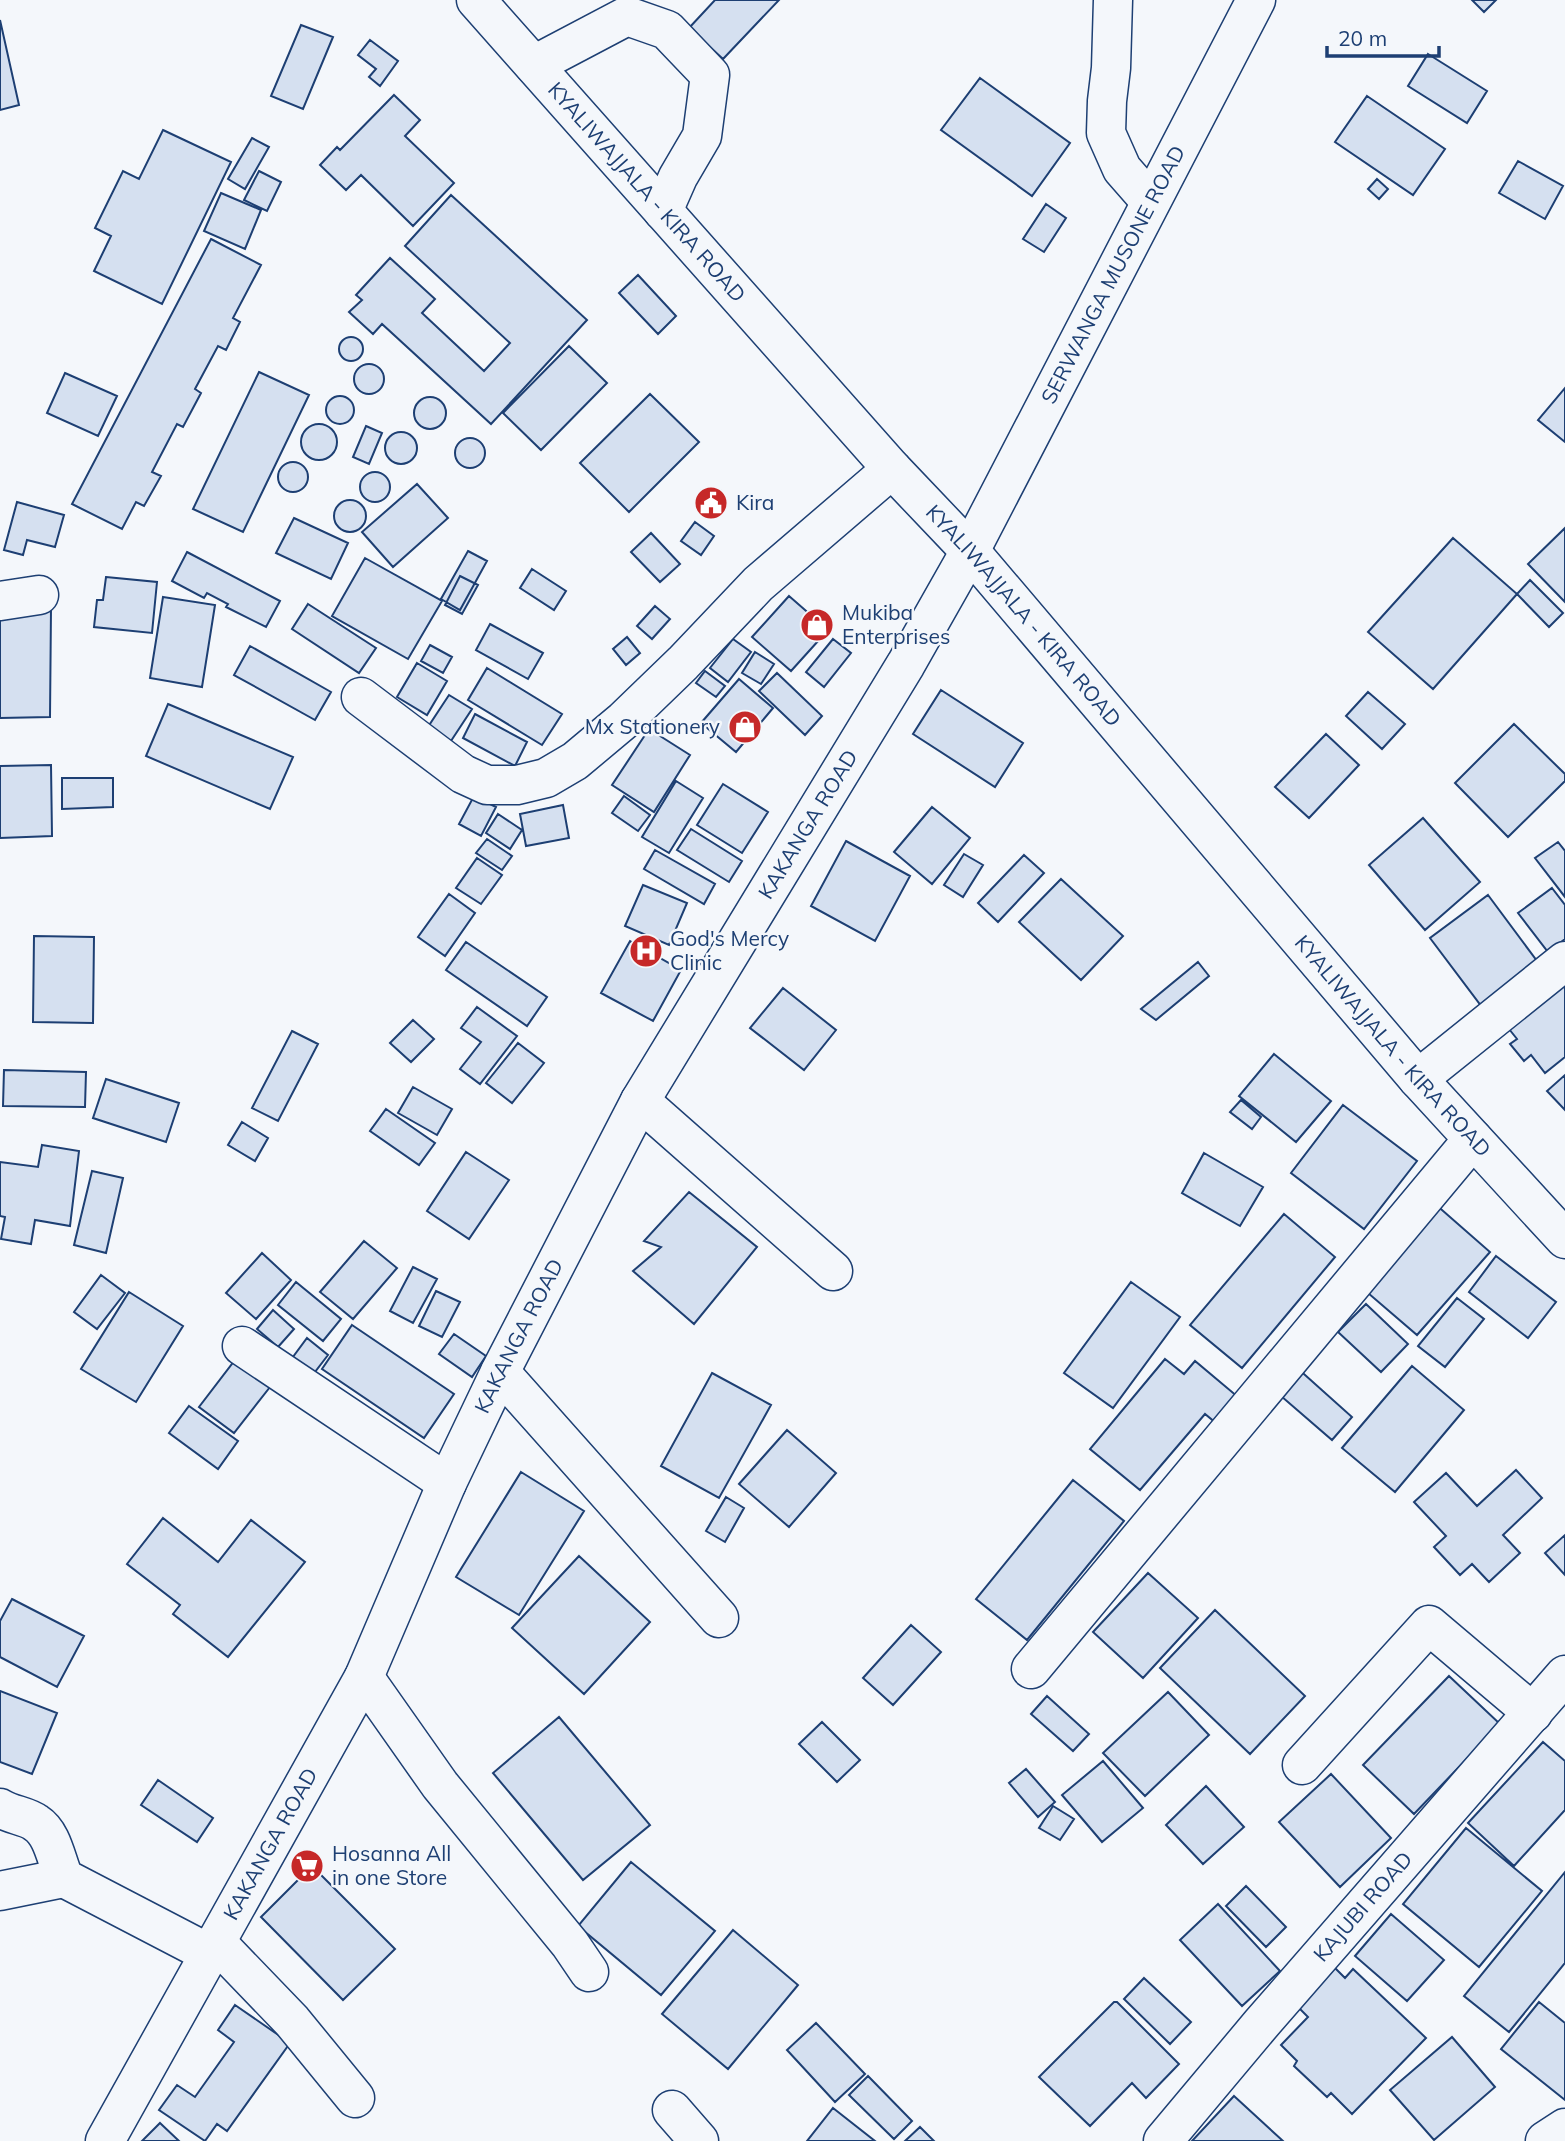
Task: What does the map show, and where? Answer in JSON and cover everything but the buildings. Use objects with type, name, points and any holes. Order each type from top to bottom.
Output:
[{"type":"street","name":"KYALIWAJJALA - KIRA ROAD","points":[[476,0],[892,469],[970,551],[1418,1079],[1473,1139],[1560,1224]]},
{"type":"street","points":[[1113,0],[1106,133],[1122,169],[1150,201]]},
{"type":"street","name":"SERWANGA MUSONE ROAD","points":[[970,551],[1256,0]]},
{"type":"street","points":[[534,65],[627,16],[667,30],[710,75],[702,136],[678,177],[663,211]]},
{"type":"street","points":[[361,697],[463,774],[487,785],[517,785],[546,778],[575,761],[624,720],[758,584],[892,469]]},
{"type":"street","name":"KAKANGA ROAD","points":[[105,2141],[364,1677],[447,1483],[500,1372],[640,1101],[906,664],[970,551]]},
{"type":"street","points":[[0,600],[39,595]]},
{"type":"street","points":[[1418,1079],[1565,961]]},
{"type":"street","points":[[640,1101],[833,1271]]},
{"type":"street","points":[[1031,1669],[1473,1139]]},
{"type":"street","points":[[242,1346],[447,1483]]},
{"type":"street","points":[[500,1372],[719,1618]]},
{"type":"street","points":[[1303,1765],[1429,1625],[1533,1713]]},
{"type":"street","name":"KAJUBI ROAD","points":[[1163,2141],[1565,1675]]},
{"type":"street","points":[[364,1677],[440,1785],[589,1972]]},
{"type":"street","points":[[0,1808],[36,1822],[49,1836],[64,1878]]},
{"type":"street","points":[[0,1891],[64,1878],[213,1948],[292,2021],[355,2098]]},
{"type":"street","points":[[672,2110],[699,2141]]},
{"type":"street","points":[[1545,2141],[1565,2128]]},
{"type":"place","name":"Kira","points":[[711,503]]},
{"type":"place","name":"Mukiba Enterprises","points":[[817,625]]},
{"type":"place","name":"Mx Stationery","points":[[745,727]]},
{"type":"place","name":"God's Mercy Clinic","points":[[646,951]]},
{"type":"place","name":"Hosanna All in one Store","points":[[307,1866]]}]
